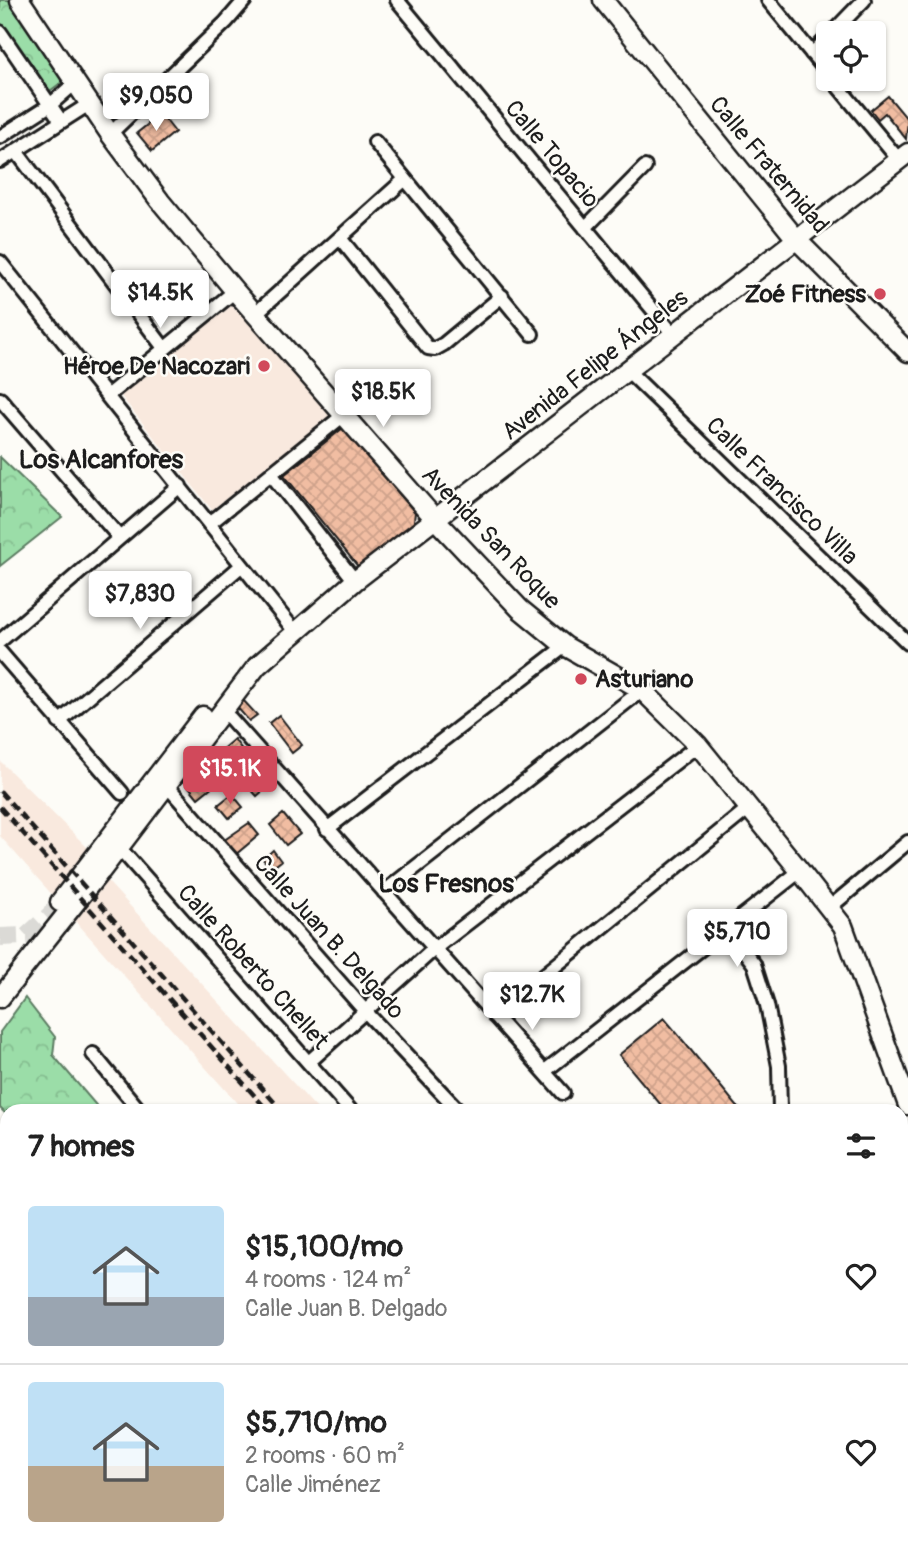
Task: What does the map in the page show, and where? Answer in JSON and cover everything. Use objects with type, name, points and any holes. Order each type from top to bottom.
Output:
[{"type":"street","name":"Avenida San Roque","points":[[20,0],[89,104],[160,201],[235,291],[436,520],[520,609],[565,646],[642,690],[698,745],[830,908],[843,926],[908,1104]]},
{"type":"street","points":[[110,134],[226,22],[245,0]]},
{"type":"street","name":"Calle Topacio","points":[[397,0],[673,334]]},
{"type":"street","name":"Calle Fraternidad","points":[[603,0],[797,240],[908,352]]},
{"type":"street","points":[[768,0],[816,59]]},
{"type":"street","points":[[844,21],[864,0]]},
{"type":"street","points":[[0,32],[61,121]]},
{"type":"street","points":[[812,54],[816,50]]},
{"type":"street","points":[[0,137],[50,105],[75,83]]},
{"type":"street","points":[[843,91],[904,156]]},
{"type":"street","points":[[0,161],[89,104]]},
{"type":"street","points":[[375,142],[532,334]]},
{"type":"street","points":[[16,151],[164,348]]},
{"type":"street","name":"Avenida Felipe Ángeles","points":[[0,998],[257,666],[355,581],[904,156]]},
{"type":"street","points":[[585,228],[645,167]]},
{"type":"street","points":[[255,314],[404,180]]},
{"type":"street","points":[[340,238],[428,348],[436,349],[502,296]]},
{"type":"street","points":[[0,262],[293,629]]},
{"type":"street","points":[[107,396],[235,291]]},
{"type":"street","name":"Calle Francisco Villa","points":[[627,370],[908,643]]},
{"type":"street","points":[[0,399],[119,537]]},
{"type":"street","points":[[209,524],[345,414]]},
{"type":"street","points":[[271,474],[355,581]]},
{"type":"street","points":[[0,641],[180,486]]},
{"type":"street","points":[[60,722],[241,566]]},
{"type":"street","name":"Avenida Felipe Ángeles","points":[[60,902],[252,654],[313,616]]},
{"type":"street","points":[[327,829],[565,646]]},
{"type":"street","points":[[0,652],[122,793]]},
{"type":"street","points":[[384,892],[642,690]]},
{"type":"street","points":[[230,718],[563,1093]]},
{"type":"street","points":[[309,1062],[434,949],[698,745]]},
{"type":"street","name":"Calle Juan B. Delgado","points":[[170,789],[365,1011],[452,1104]]},
{"type":"street","points":[[494,1016],[749,808]]},
{"type":"street","points":[[830,908],[908,842]]},
{"type":"street","name":"Calle Roberto Chellet","points":[[123,852],[345,1104]]},
{"type":"street","points":[[545,1071],[800,871]]},
{"type":"street","points":[[727,929],[754,964],[767,1005],[779,1066],[780,1104]]},
{"type":"street","points":[[93,1054],[135,1104]]},
{"type":"shaded area","points":[[232,305],[333,414],[212,510],[120,395]]},
{"type":"shaded area","points":[[0,761],[90,850],[89,859],[109,883],[313,1104],[238,1104],[0,836]]},
{"type":"green space","points":[[0,0],[14,0],[66,79],[47,93],[0,24]]},
{"type":"green space","points":[[0,457],[62,517],[0,566]]},
{"type":"green space","points":[[25,998],[55,1037],[53,1055],[95,1104],[0,1104],[0,1032]]},
{"type":"building","points":[[888,96],[908,120],[906,139],[885,113],[878,119],[871,110]]},
{"type":"building","points":[[161,114],[175,132],[152,151],[137,133]]},
{"type":"building","points":[[343,428],[415,512],[413,529],[360,569],[284,475]]},
{"type":"building","points":[[243,700],[257,715],[249,721],[236,706]]},
{"type":"building","points":[[279,715],[302,745],[292,753],[269,723]]},
{"type":"building","points":[[234,739],[246,755],[232,766],[219,752]]},
{"type":"building","points":[[207,765],[219,781],[198,798],[185,782]]},
{"type":"building","points":[[261,771],[272,783],[257,796],[246,784]]},
{"type":"building","points":[[232,794],[243,807],[229,818],[218,805]]},
{"type":"building","points":[[283,814],[300,834],[286,845],[270,825]]},
{"type":"building","points":[[249,823],[259,835],[235,855],[223,841]]},
{"type":"building","points":[[273,850],[281,861],[271,869],[263,859]]},
{"type":"building","points":[[664,1018],[735,1104],[660,1104],[619,1055]]},
{"type":"tunnel","points":[[0,937],[27,936],[60,902]]},
{"type":"railway","points":[[0,791],[276,1104]]},
{"type":"railway","points":[[0,807],[262,1104]]},
{"type":"place","name":"Zoé Fitness","points":[[880,294]]},
{"type":"place","name":"Héroe De Nacozari","points":[[264,366]]},
{"type":"place","name":"Asturiano","points":[[581,679]]},
{"type":"district","name":"Los Alcanfores","points":[[101,460]]},
{"type":"district","name":"Los Fresnos","points":[[446,884]]}]
